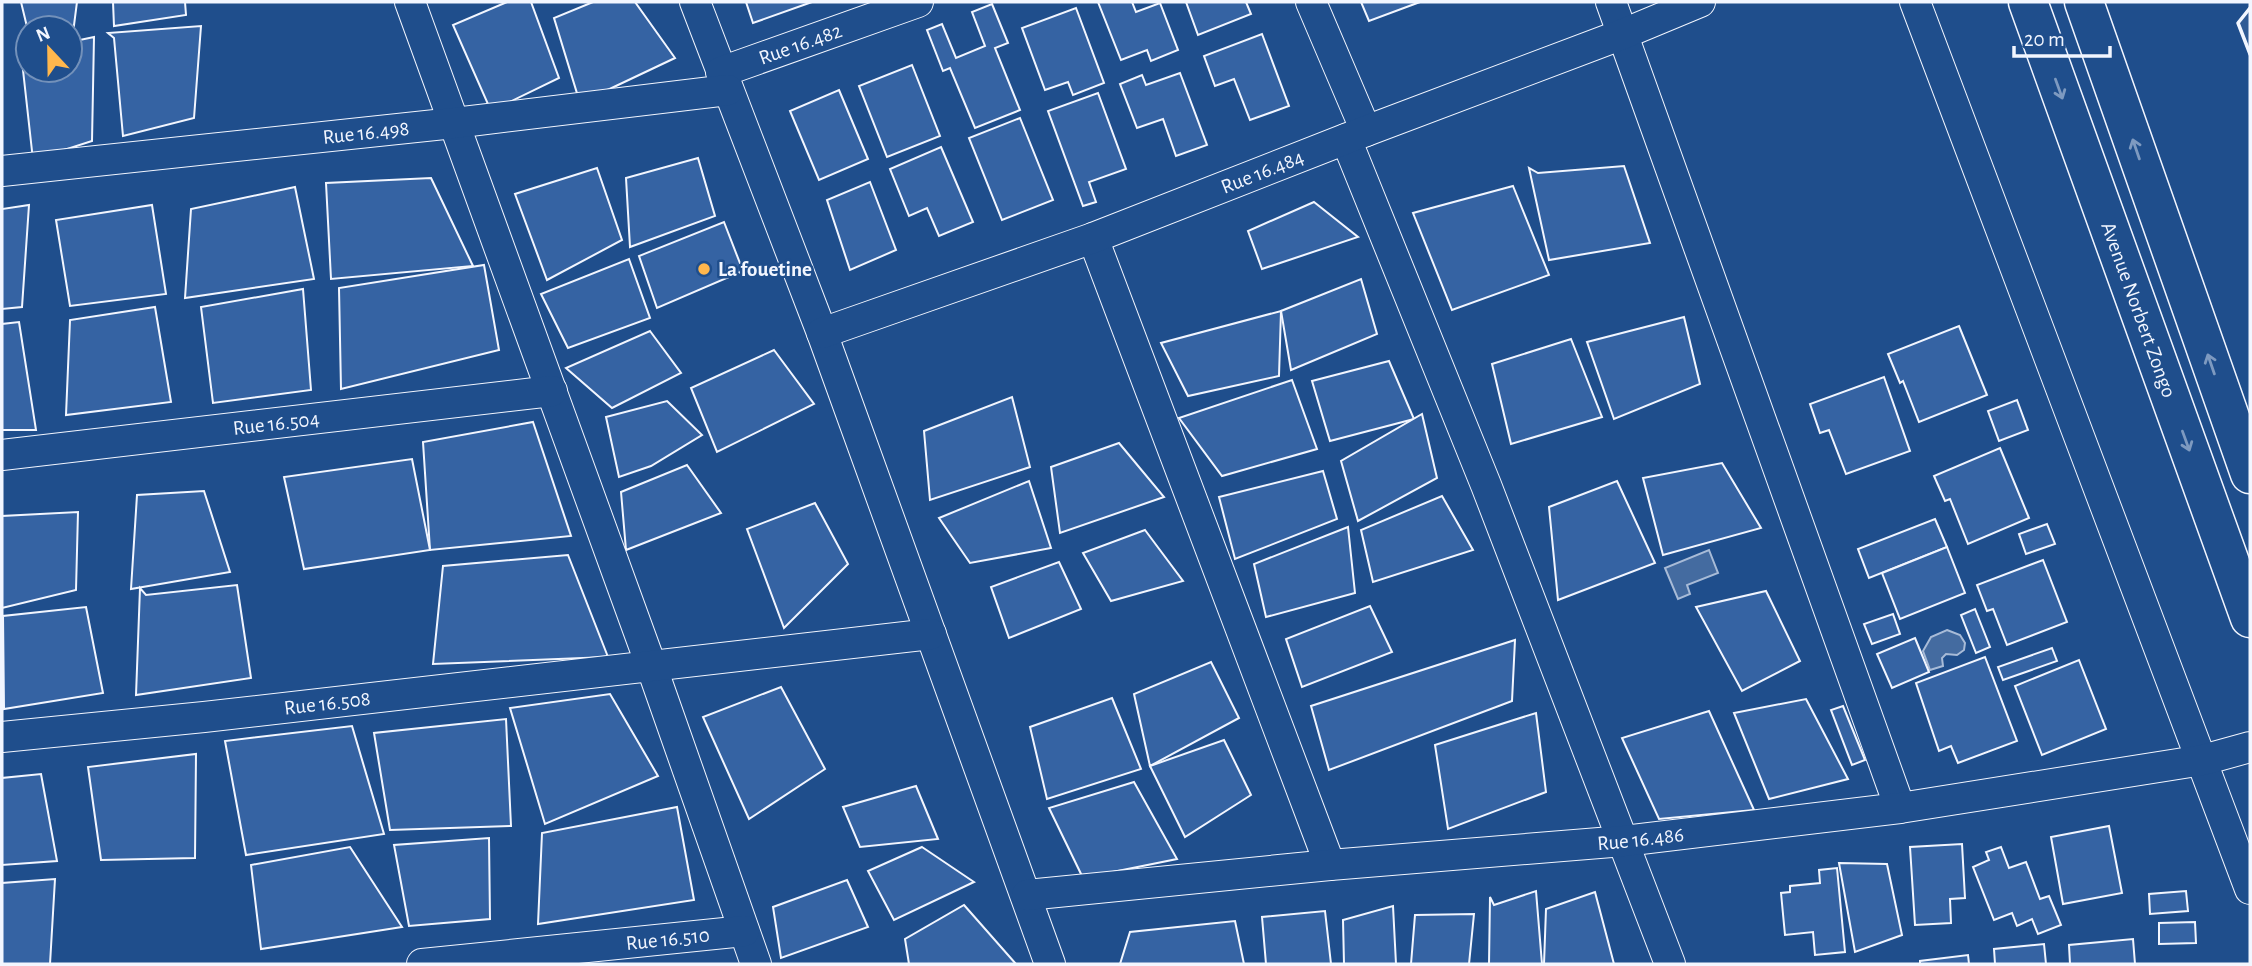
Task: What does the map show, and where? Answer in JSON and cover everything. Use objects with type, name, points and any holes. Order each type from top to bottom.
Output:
[{"type":"main road","name":"Avenue Norbert Zongo","points":[[2028,2],[2250,618]]},
{"type":"main road","points":[[2084,2],[2248,462]]},
{"type":"street","points":[[410,2],[652,668],[756,964]]},
{"type":"street","points":[[695,2],[822,333],[1050,964]]},
{"type":"street","name":"Rue 16.482","points":[[725,81],[918,2]]},
{"type":"street","points":[[1311,2],[1356,135],[1486,485],[1670,964]]},
{"type":"street","points":[[1611,2],[1900,808]]},
{"type":"street","name":"Rue 16.484","points":[[822,333],[1093,238],[1700,2]]},
{"type":"street","points":[[1915,2],[2250,889]]},
{"type":"street","name":"Rue 16.498","points":[[2,171],[454,123],[725,81]]},
{"type":"street","points":[[1093,238],[1330,865]]},
{"type":"street","name":"Rue 16.504","points":[[2,455],[552,391]]},
{"type":"street","name":"Rue 16.508","points":[[2,737],[652,668],[931,634]]},
{"type":"street","name":"Rue 16.486","points":[[1027,895],[1330,865],[1624,841],[1900,808],[2203,760],[2250,747]]},
{"type":"street","name":"Rue 16.510","points":[[422,964],[744,931]]},
{"type":"shaded area","points":[[2250,8],[2250,54],[2238,23]]},
{"type":"shaded area","points":[[1709,550],[1718,573],[1687,585],[1690,594],[1678,599],[1665,568]]},
{"type":"shaded area","points":[[1947,630],[1960,635],[1965,643],[1964,650],[1957,655],[1946,654],[1942,658],[1943,666],[1930,670],[1923,651],[1931,637]]},
{"type":"building","points":[[21,2],[77,2],[75,14],[24,14]]},
{"type":"building","points":[[113,2],[185,2],[186,15],[114,26]]},
{"type":"building","points":[[507,2],[531,2],[559,78],[491,111],[453,25]]},
{"type":"building","points":[[593,2],[635,2],[675,58],[580,103],[554,18]]},
{"type":"building","points":[[746,2],[812,2],[753,23]]},
{"type":"building","points":[[1098,2],[1132,2],[1136,12],[1160,3],[1178,50],[1151,61],[1147,50],[1121,60]]},
{"type":"building","points":[[1186,2],[1246,2],[1251,14],[1198,35]]},
{"type":"building","points":[[1361,2],[1420,2],[1369,21]]},
{"type":"building","points":[[992,4],[1008,43],[995,48],[1020,110],[975,128],[950,68],[943,71],[927,30],[942,24],[956,58],[985,46],[972,12]]},
{"type":"building","points":[[1076,8],[1104,83],[1073,95],[1068,82],[1045,90],[1022,28]]},
{"type":"building","points":[[201,26],[194,118],[123,136],[114,38],[108,33]]},
{"type":"building","points":[[1262,34],[1289,106],[1250,120],[1234,79],[1215,86],[1204,56]]},
{"type":"building","points":[[94,37],[92,141],[33,160],[25,84],[84,84],[84,39]]},
{"type":"building","points":[[912,65],[940,136],[887,157],[859,86]]},
{"type":"building","points":[[1180,73],[1207,145],[1176,156],[1163,119],[1137,128],[1120,84],[1142,75],[1146,85]]},
{"type":"building","points":[[839,90],[868,159],[819,180],[790,111]]},
{"type":"building","points":[[1098,93],[1126,169],[1089,182],[1096,202],[1083,206],[1048,111]]},
{"type":"building","points":[[1020,118],[1053,200],[1002,220],[969,138]]},
{"type":"building","points":[[941,147],[973,222],[939,236],[927,208],[909,216],[890,169]]},
{"type":"building","points":[[698,158],[715,216],[630,247],[626,178]]},
{"type":"building","points":[[1624,166],[1650,243],[1549,260],[1529,168],[1538,173]]},
{"type":"building","points":[[597,168],[622,240],[547,280],[515,194]]},
{"type":"building","points":[[431,178],[473,266],[331,279],[326,183]]},
{"type":"building","points":[[870,182],[896,250],[850,270],[827,200]]},
{"type":"building","points":[[1513,186],[1549,275],[1452,310],[1413,213]]},
{"type":"building","points":[[295,187],[314,279],[185,298],[191,209]]},
{"type":"building","points":[[1314,202],[1358,237],[1262,269],[1248,231]]},
{"type":"building","points":[[29,205],[22,307],[2,309],[2,209]]},
{"type":"building","points":[[152,205],[166,294],[70,306],[56,220]]},
{"type":"building","points":[[724,222],[743,271],[657,308],[639,256]]},
{"type":"building","points":[[629,259],[650,318],[568,348],[541,294]]},
{"type":"building","points":[[484,265],[499,350],[341,389],[339,288]]},
{"type":"building","points":[[1361,279],[1377,334],[1291,370],[1281,311]]},
{"type":"building","points":[[303,289],[311,390],[213,403],[201,307]]},
{"type":"building","points":[[155,307],[171,402],[66,415],[70,320]]},
{"type":"building","points":[[1281,311],[1279,376],[1188,396],[1161,343]]},
{"type":"building","points":[[1684,317],[1700,384],[1614,419],[1587,342]]},
{"type":"building","points":[[19,322],[36,430],[2,430],[2,324]]},
{"type":"building","points":[[1959,326],[1987,395],[1919,422],[1903,381],[1900,383],[1888,354]]},
{"type":"building","points":[[650,331],[681,373],[612,408],[566,368]]},
{"type":"building","points":[[1571,339],[1602,417],[1511,444],[1492,364]]},
{"type":"building","points":[[774,350],[814,404],[717,452],[691,388]]},
{"type":"building","points":[[1389,361],[1414,419],[1330,441],[1312,381]]},
{"type":"building","points":[[1884,377],[1910,451],[1846,474],[1829,430],[1820,433],[1810,404]]},
{"type":"building","points":[[1292,380],[1317,449],[1222,476],[1179,418]]},
{"type":"building","points":[[1012,397],[1030,467],[930,500],[924,431]]},
{"type":"building","points":[[2017,400],[2028,430],[1999,441],[1988,411]]},
{"type":"building","points":[[667,401],[702,435],[651,466],[619,477],[606,417]]},
{"type":"building","points":[[1422,414],[1437,478],[1358,521],[1341,461]]},
{"type":"building","points":[[533,422],[571,536],[430,550],[423,442]]},
{"type":"building","points":[[1119,443],[1164,497],[1060,533],[1051,467]]},
{"type":"building","points":[[2000,448],[2029,518],[1968,544],[1950,499],[1945,501],[1934,476]]},
{"type":"building","points":[[412,459],[430,550],[304,569],[284,477]]},
{"type":"building","points":[[1722,463],[1761,528],[1663,555],[1643,478]]},
{"type":"building","points":[[687,465],[721,513],[626,550],[621,492]]},
{"type":"building","points":[[1323,471],[1337,519],[1235,559],[1219,497]]},
{"type":"building","points":[[1029,481],[1051,548],[970,563],[939,518]]},
{"type":"building","points":[[1617,481],[1655,563],[1558,600],[1549,507]]},
{"type":"building","points":[[204,491],[230,572],[131,589],[137,495]]},
{"type":"building","points":[[1442,496],[1473,550],[1373,582],[1361,530]]},
{"type":"building","points":[[815,503],[848,564],[784,628],[747,529]]},
{"type":"building","points":[[78,512],[76,590],[2,608],[2,516]]},
{"type":"building","points":[[1935,519],[1947,547],[1869,578],[1858,549]]},
{"type":"building","points":[[2047,524],[2055,544],[2026,554],[2019,534]]},
{"type":"building","points":[[1348,527],[1355,593],[1266,617],[1254,564]]},
{"type":"building","points":[[1145,530],[1183,581],[1111,601],[1083,553]]},
{"type":"building","points":[[1947,547],[1965,593],[1900,619],[1882,573]]},
{"type":"building","points":[[568,555],[608,657],[433,664],[443,566]]},
{"type":"building","points":[[2043,560],[2067,622],[2007,645],[1993,609],[1987,611],[1977,585]]},
{"type":"building","points":[[1059,562],[1081,609],[1009,638],[991,587]]},
{"type":"building","points":[[237,585],[251,678],[136,695],[140,588],[146,595]]},
{"type":"building","points":[[1766,591],[1800,661],[1742,691],[1696,607]]},
{"type":"building","points":[[1370,606],[1392,652],[1302,687],[1286,639]]},
{"type":"building","points":[[86,607],[103,693],[4,709],[3,616]]},
{"type":"building","points":[[1975,609],[1990,647],[1976,653],[1961,615]]},
{"type":"building","points":[[1893,614],[1900,634],[1872,644],[1864,624]]},
{"type":"building","points":[[1915,638],[1929,672],[1892,688],[1877,654]]},
{"type":"building","points":[[1515,640],[1512,701],[1329,770],[1311,706]]},
{"type":"building","points":[[2052,648],[2057,661],[2003,680],[1998,667]]},
{"type":"building","points":[[1985,657],[2017,741],[1958,763],[1951,746],[1939,751],[1916,683]]},
{"type":"building","points":[[2079,660],[2106,729],[2042,755],[2015,686]]},
{"type":"building","points":[[1211,662],[1239,718],[1150,766],[1134,694]]},
{"type":"building","points":[[781,687],[825,769],[749,819],[703,717]]},
{"type":"building","points":[[610,694],[658,776],[545,824],[510,708]]},
{"type":"building","points":[[1112,698],[1141,769],[1047,799],[1030,727]]},
{"type":"building","points":[[1806,699],[1848,779],[1769,799],[1734,713]]},
{"type":"building","points":[[1843,706],[1865,760],[1852,765],[1831,710]]},
{"type":"building","points":[[1709,711],[1754,810],[1659,819],[1622,738]]},
{"type":"building","points":[[1536,713],[1546,792],[1448,829],[1435,745]]},
{"type":"building","points":[[506,719],[511,826],[390,830],[374,733]]},
{"type":"building","points":[[352,726],[384,834],[246,855],[225,741]]},
{"type":"building","points":[[1224,740],[1251,795],[1185,837],[1150,766]]},
{"type":"building","points":[[196,754],[195,858],[101,860],[88,767]]},
{"type":"building","points":[[41,774],[57,861],[2,865],[2,778]]},
{"type":"building","points":[[1134,782],[1177,859],[1083,878],[1049,808]]},
{"type":"building","points":[[916,786],[938,839],[860,847],[843,807]]},
{"type":"building","points":[[677,807],[694,900],[538,924],[542,833]]},
{"type":"building","points":[[2109,826],[2122,893],[2063,904],[2051,837]]},
{"type":"building","points":[[489,838],[490,919],[409,926],[394,845]]},
{"type":"building","points":[[1962,844],[1965,898],[1950,899],[1951,923],[1915,925],[1910,847]]},
{"type":"building","points":[[350,847],[402,927],[261,949],[251,865]]},
{"type":"building","points":[[922,847],[974,882],[894,920],[868,871]]},
{"type":"building","points":[[2001,847],[2009,868],[2026,862],[2040,899],[2049,896],[2061,925],[2038,934],[2032,919],[2017,926],[2012,913],[1994,920],[1973,867],[1989,860],[1986,852]]},
{"type":"building","points":[[1839,863],[1887,864],[1902,935],[1855,952]]},
{"type":"building","points":[[1837,868],[1845,952],[1815,955],[1813,932],[1785,935],[1781,893],[1790,892],[1790,886],[1820,883],[1819,870]]},
{"type":"building","points":[[55,879],[50,964],[2,964],[2,883]]},
{"type":"building","points":[[847,880],[868,927],[781,958],[773,907]]},
{"type":"building","points":[[1536,891],[1542,964],[1489,964],[1490,897],[1494,905]]},
{"type":"building","points":[[2186,891],[2188,911],[2150,914],[2149,894]]},
{"type":"building","points":[[1595,892],[1614,964],[1544,964],[1546,909]]},
{"type":"building","points":[[964,905],[1016,964],[909,964],[905,939]]},
{"type":"building","points":[[1393,906],[1396,964],[1344,964],[1343,920]]},
{"type":"building","points":[[1325,911],[1331,964],[1266,964],[1262,917]]},
{"type":"building","points":[[1474,914],[1469,964],[1411,964],[1415,915]]},
{"type":"building","points":[[1235,921],[1244,964],[1120,964],[1130,932]]},
{"type":"building","points":[[2195,922],[2196,943],[2159,944],[2159,923]]},
{"type":"building","points":[[2133,939],[2135,964],[2070,964],[2069,945]]},
{"type":"building","points":[[2044,944],[2046,964],[1995,964],[1994,949]]},
{"type":"building","points":[[1968,955],[1969,964],[1920,964],[1920,961]]},
{"type":"wall","points":[[2250,8],[2238,23],[2250,54]]},
{"type":"place","name":"La fouetine","points":[[704,269]]}]
